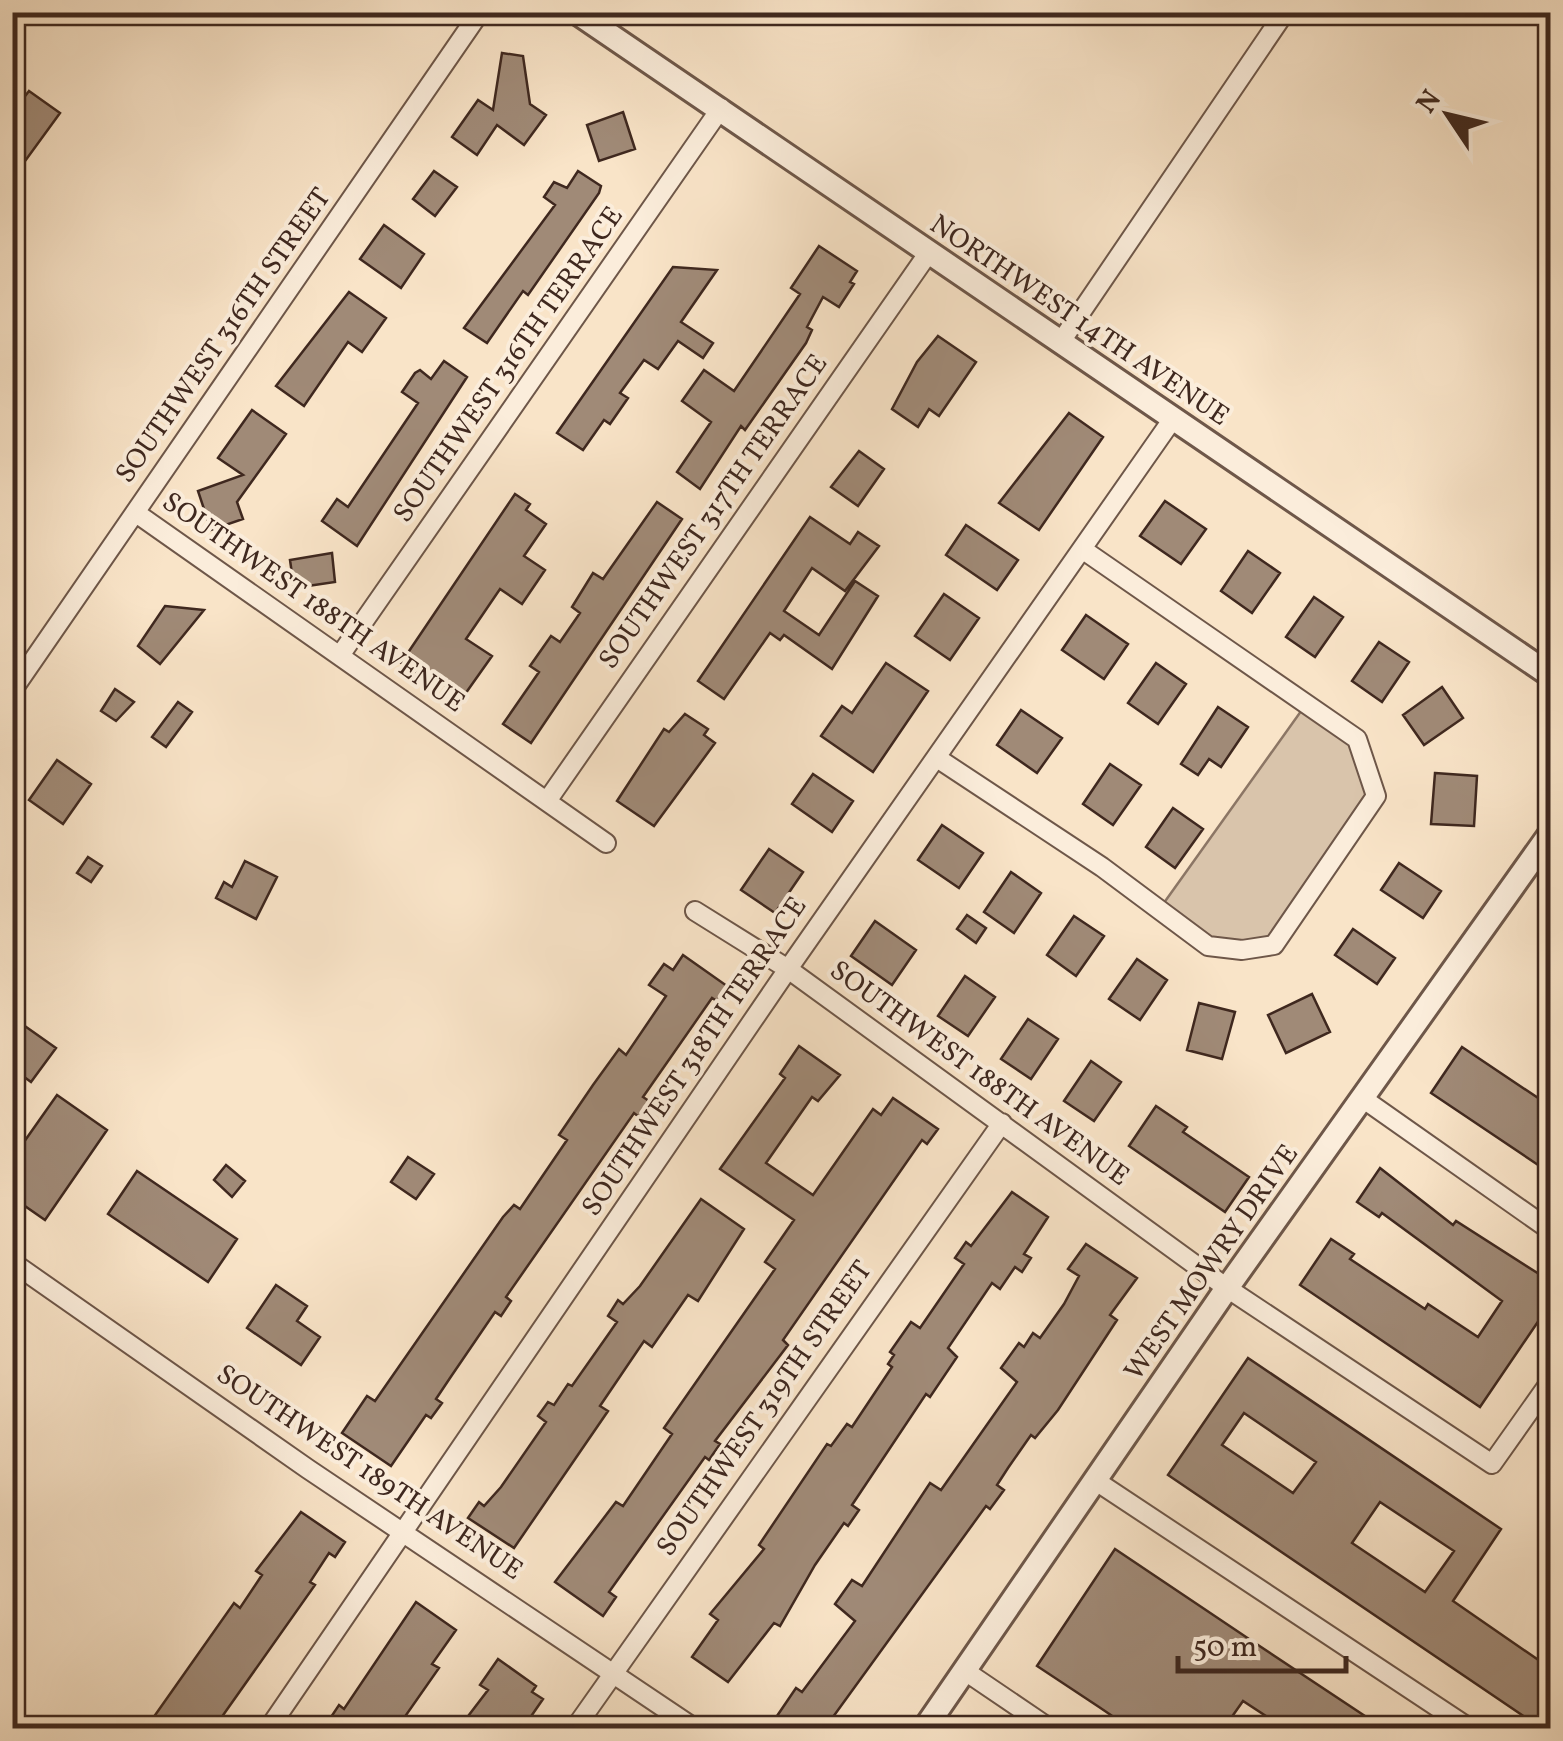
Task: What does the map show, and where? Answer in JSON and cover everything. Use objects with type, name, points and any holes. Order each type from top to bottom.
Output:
[{"type":"street","name":"SOUTHWEST 316TH STREET","points":[[12,690],[480,12]]},
{"type":"street","name":"NORTHWEST 14TH AVENUE","points":[[576,12],[721,108],[927,255],[1550,675]]},
{"type":"street","points":[[1060,343],[1285,12]]},
{"type":"street","name":"SOUTHWEST 316TH TERRACE","points":[[342,654],[721,108]]},
{"type":"street","name":"SOUTHWEST 317TH TERRACE","points":[[547,801],[927,255]]},
{"type":"street","name":"SOUTHWEST 318TH TERRACE","points":[[269,1728],[788,969],[1172,420]]},
{"type":"street","name":"SOUTHWEST 188TH AVENUE","points":[[136,514],[342,654],[606,843]]},
{"type":"street","points":[[936,758],[1102,867],[1208,946],[1242,950],[1274,945],[1376,796],[1356,739],[1082,549]]},
{"type":"street","name":"WEST MOWRY DRIVE","points":[[926,1728],[1228,1288],[1550,834]]},
{"type":"street","name":"SOUTHWEST 188TH AVENUE","points":[[695,911],[788,969],[1228,1288],[1492,1464],[1550,1382]]},
{"type":"street","points":[[1365,1100],[1550,1230]]},
{"type":"street","name":"SOUTHWEST 319TH STREET","points":[[574,1728],[1002,1123]]},
{"type":"street","name":"SOUTHWEST 189TH AVENUE","points":[[12,1262],[403,1533],[694,1728]]},
{"type":"street","points":[[1096,1481],[1468,1728]]},
{"type":"street","points":[[966,1671],[1050,1728]]},
{"type":"shaded area","points":[[1304,707],[1353,742],[1373,796],[1272,942],[1209,943],[1161,907]]},
{"type":"building","points":[[502,53],[523,56],[530,104],[546,115],[524,145],[497,125],[477,155],[452,137],[478,100],[493,110]]},
{"type":"building","points":[[29,91],[60,113],[12,179],[12,113]]},
{"type":"building","points":[[623,112],[635,149],[599,161],[587,125]]},
{"type":"building","points":[[434,171],[457,187],[435,216],[413,199]]},
{"type":"building","points":[[578,171],[601,186],[599,193],[528,295],[523,291],[487,343],[464,328],[555,205],[544,197],[554,182],[567,188]]},
{"type":"building","points":[[384,225],[424,254],[401,288],[360,259]]},
{"type":"building","points":[[819,246],[857,271],[850,282],[854,284],[839,307],[823,297],[807,327],[812,330],[806,343],[745,430],[741,426],[700,489],[677,472],[711,422],[682,401],[704,370],[734,391],[800,294],[791,288]]},
{"type":"building","points":[[673,267],[717,270],[681,322],[713,343],[703,358],[678,341],[658,369],[644,360],[620,393],[628,398],[610,424],[604,420],[583,450],[557,433]]},
{"type":"building","points":[[349,292],[386,318],[362,352],[348,342],[304,406],[276,386]]},
{"type":"building","points":[[938,336],[976,362],[939,416],[929,409],[918,427],[892,409],[917,362]]},
{"type":"building","points":[[444,361],[467,377],[357,546],[322,521],[337,499],[348,507],[418,403],[402,392],[415,373],[420,370],[431,379]]},
{"type":"building","points":[[252,410],[286,434],[237,502],[243,519],[211,530],[198,491],[243,475],[218,458]]},
{"type":"building","points":[[1069,413],[1103,437],[1039,530],[999,503]]},
{"type":"building","points":[[859,451],[884,469],[858,506],[831,487]]},
{"type":"building","points":[[515,494],[530,504],[526,510],[546,524],[524,556],[545,570],[522,604],[500,589],[466,639],[492,656],[463,697],[434,678],[430,683],[401,663]]},
{"type":"building","points":[[1165,501],[1206,529],[1181,564],[1140,536]]},
{"type":"building","points":[[657,502],[682,519],[531,743],[503,724],[539,672],[530,666],[551,636],[560,642],[580,613],[572,607],[593,573],[603,579]]},
{"type":"building","points":[[810,517],[850,544],[858,532],[879,546],[845,591],[812,568],[784,611],[819,635],[855,581],[878,596],[832,669],[784,635],[780,640],[770,633],[724,699],[698,681]]},
{"type":"building","points":[[966,525],[1018,560],[997,590],[946,555]]},
{"type":"building","points":[[1248,551],[1280,573],[1252,613],[1221,591]]},
{"type":"building","points":[[332,553],[335,582],[294,588],[290,560]]},
{"type":"building","points":[[944,594],[979,618],[950,660],[915,636]]},
{"type":"building","points":[[1314,597],[1343,617],[1315,657],[1286,637]]},
{"type":"building","points":[[165,606],[204,610],[160,664],[138,646]]},
{"type":"building","points":[[1086,615],[1128,644],[1104,679],[1062,650]]},
{"type":"building","points":[[1379,642],[1409,662],[1382,702],[1352,681]]},
{"type":"building","points":[[886,663],[928,691],[873,772],[821,736],[842,706],[852,713]]},
{"type":"building","points":[[1156,663],[1186,684],[1158,724],[1128,703]]},
{"type":"building","points":[[1442,687],[1463,718],[1424,745],[1403,715]]},
{"type":"building","points":[[115,689],[134,702],[116,721],[101,711]]},
{"type":"building","points":[[178,702],[192,712],[166,747],[152,737]]},
{"type":"building","points":[[1218,707],[1248,727],[1221,767],[1209,759],[1198,775],[1181,764]]},
{"type":"building","points":[[1021,710],[1062,738],[1037,773],[997,745]]},
{"type":"building","points":[[685,714],[708,729],[704,735],[715,743],[654,826],[617,801],[664,729],[669,732]]},
{"type":"building","points":[[57,760],[91,784],[63,824],[29,800]]},
{"type":"building","points":[[1110,764],[1141,785],[1113,825],[1083,804]]},
{"type":"building","points":[[1435,773],[1477,776],[1474,826],[1431,824]]},
{"type":"building","points":[[813,774],[853,801],[832,832],[792,804]]},
{"type":"building","points":[[1173,808],[1203,829],[1175,868],[1146,847]]},
{"type":"building","points":[[942,825],[983,853],[959,888],[918,860]]},
{"type":"building","points":[[769,849],[803,872],[775,913],[741,890]]},
{"type":"building","points":[[88,857],[102,866],[91,882],[77,873]]},
{"type":"building","points":[[245,861],[277,877],[256,919],[216,898],[224,882],[232,887]]},
{"type":"building","points":[[1399,863],[1441,891],[1423,918],[1381,890]]},
{"type":"building","points":[[1011,872],[1041,893],[1014,933],[984,912]]},
{"type":"building","points":[[967,915],[986,928],[976,943],[957,929]]},
{"type":"building","points":[[1074,916],[1104,936],[1076,976],[1047,955]]},
{"type":"building","points":[[875,921],[916,950],[892,985],[851,956]]},
{"type":"building","points":[[1353,929],[1395,958],[1377,984],[1335,955]]},
{"type":"building","points":[[683,955],[727,986],[717,1001],[712,998],[643,1097],[649,1101],[639,1117],[634,1113],[506,1297],[511,1301],[501,1316],[495,1312],[436,1399],[442,1403],[431,1418],[426,1415],[391,1466],[342,1433],[367,1396],[375,1401],[503,1217],[514,1205],[520,1209],[567,1140],[559,1135],[593,1085],[619,1049],[626,1055],[666,996],[649,985],[664,964],[673,970]]},
{"type":"building","points":[[1137,959],[1167,980],[1140,1020],[1109,999]]},
{"type":"building","points":[[965,976],[995,997],[968,1036],[938,1016]]},
{"type":"building","points":[[1312,994],[1330,1032],[1286,1053],[1268,1015]]},
{"type":"building","points":[[1199,1003],[1235,1012],[1222,1059],[1187,1050]]},
{"type":"building","points":[[12,1017],[56,1048],[31,1082],[12,1068]]},
{"type":"building","points":[[1028,1019],[1058,1039],[1031,1079],[1001,1059]]},
{"type":"building","points":[[799,1046],[840,1075],[818,1101],[812,1097],[766,1163],[813,1195],[873,1109],[881,1115],[893,1098],[938,1129],[927,1144],[922,1140],[783,1340],[788,1345],[715,1441],[720,1444],[709,1460],[705,1457],[609,1592],[616,1597],[603,1616],[555,1582],[616,1502],[623,1506],[672,1434],[664,1428],[775,1269],[765,1262],[794,1220],[720,1169],[785,1078],[780,1074]]},
{"type":"building","points":[[1462,1047],[1550,1106],[1550,1173],[1431,1093]]},
{"type":"building","points":[[1091,1061],[1121,1082],[1094,1121],[1064,1101]]},
{"type":"building","points":[[57,1095],[107,1130],[45,1220],[12,1197],[12,1159]]},
{"type":"building","points":[[1156,1106],[1187,1127],[1183,1132],[1249,1177],[1225,1212],[1129,1146]]},
{"type":"building","points":[[408,1157],[434,1174],[416,1199],[391,1182]]},
{"type":"building","points":[[226,1165],[245,1181],[232,1197],[214,1180]]},
{"type":"building","points":[[1380,1168],[1453,1225],[1456,1221],[1550,1281],[1550,1304],[1480,1407],[1300,1285],[1331,1239],[1354,1254],[1350,1259],[1425,1309],[1428,1304],[1478,1337],[1502,1301],[1382,1213],[1379,1217],[1357,1202]]},
{"type":"building","points":[[137,1171],[237,1239],[208,1282],[108,1214]]},
{"type":"building","points":[[1012,1192],[1048,1217],[1024,1254],[1031,1258],[1022,1272],[1015,1267],[1000,1289],[992,1283],[948,1348],[957,1357],[930,1397],[926,1394],[852,1505],[859,1510],[848,1526],[844,1523],[815,1565],[780,1626],[774,1623],[728,1682],[692,1657],[718,1620],[710,1614],[764,1549],[759,1545],[827,1444],[831,1446],[847,1424],[852,1427],[892,1367],[888,1364],[894,1355],[890,1352],[911,1322],[920,1328],[964,1264],[955,1258],[966,1242],[971,1246]]},
{"type":"building","points":[[701,1199],[744,1229],[698,1301],[688,1295],[652,1347],[644,1341],[600,1406],[608,1411],[514,1548],[468,1518],[479,1502],[484,1506],[501,1487],[546,1422],[538,1416],[548,1402],[554,1405],[568,1384],[572,1386],[617,1322],[608,1316],[618,1300],[623,1304],[640,1286]]},
{"type":"building","points":[[1086,1244],[1137,1278],[1110,1315],[1117,1320],[1058,1410],[1035,1438],[1031,1435],[1008,1468],[997,1485],[1004,1490],[990,1509],[986,1506],[825,1728],[795,1728],[777,1716],[796,1688],[802,1692],[855,1621],[835,1604],[852,1580],[862,1586],[930,1483],[941,1490],[1017,1382],[1001,1368],[1019,1343],[1024,1347],[1033,1333],[1040,1338],[1064,1304],[1079,1276],[1068,1269]]},
{"type":"building","points":[[276,1285],[307,1306],[297,1321],[320,1337],[301,1365],[247,1328]]},
{"type":"building","points":[[1248,1358],[1501,1529],[1453,1601],[1550,1668],[1550,1728],[1541,1728],[1168,1475]],"holes":[[[1244,1413],[1316,1462],[1293,1493],[1222,1445]],[[1380,1502],[1454,1551],[1425,1592],[1352,1543]]]},
{"type":"building","points":[[301,1512],[345,1542],[335,1557],[329,1553],[310,1582],[315,1585],[214,1728],[146,1728],[234,1603],[240,1608],[262,1575],[256,1571]]},
{"type":"building","points":[[1115,1549],[1383,1728],[1284,1728],[1243,1701],[1224,1728],[1130,1728],[1037,1666]]},
{"type":"building","points":[[416,1602],[456,1630],[432,1664],[439,1668],[397,1728],[330,1728],[334,1723],[329,1720],[339,1705],[344,1709]]},
{"type":"building","points":[[498,1659],[536,1686],[532,1692],[543,1699],[523,1728],[459,1728],[488,1690],[480,1685]]}]
